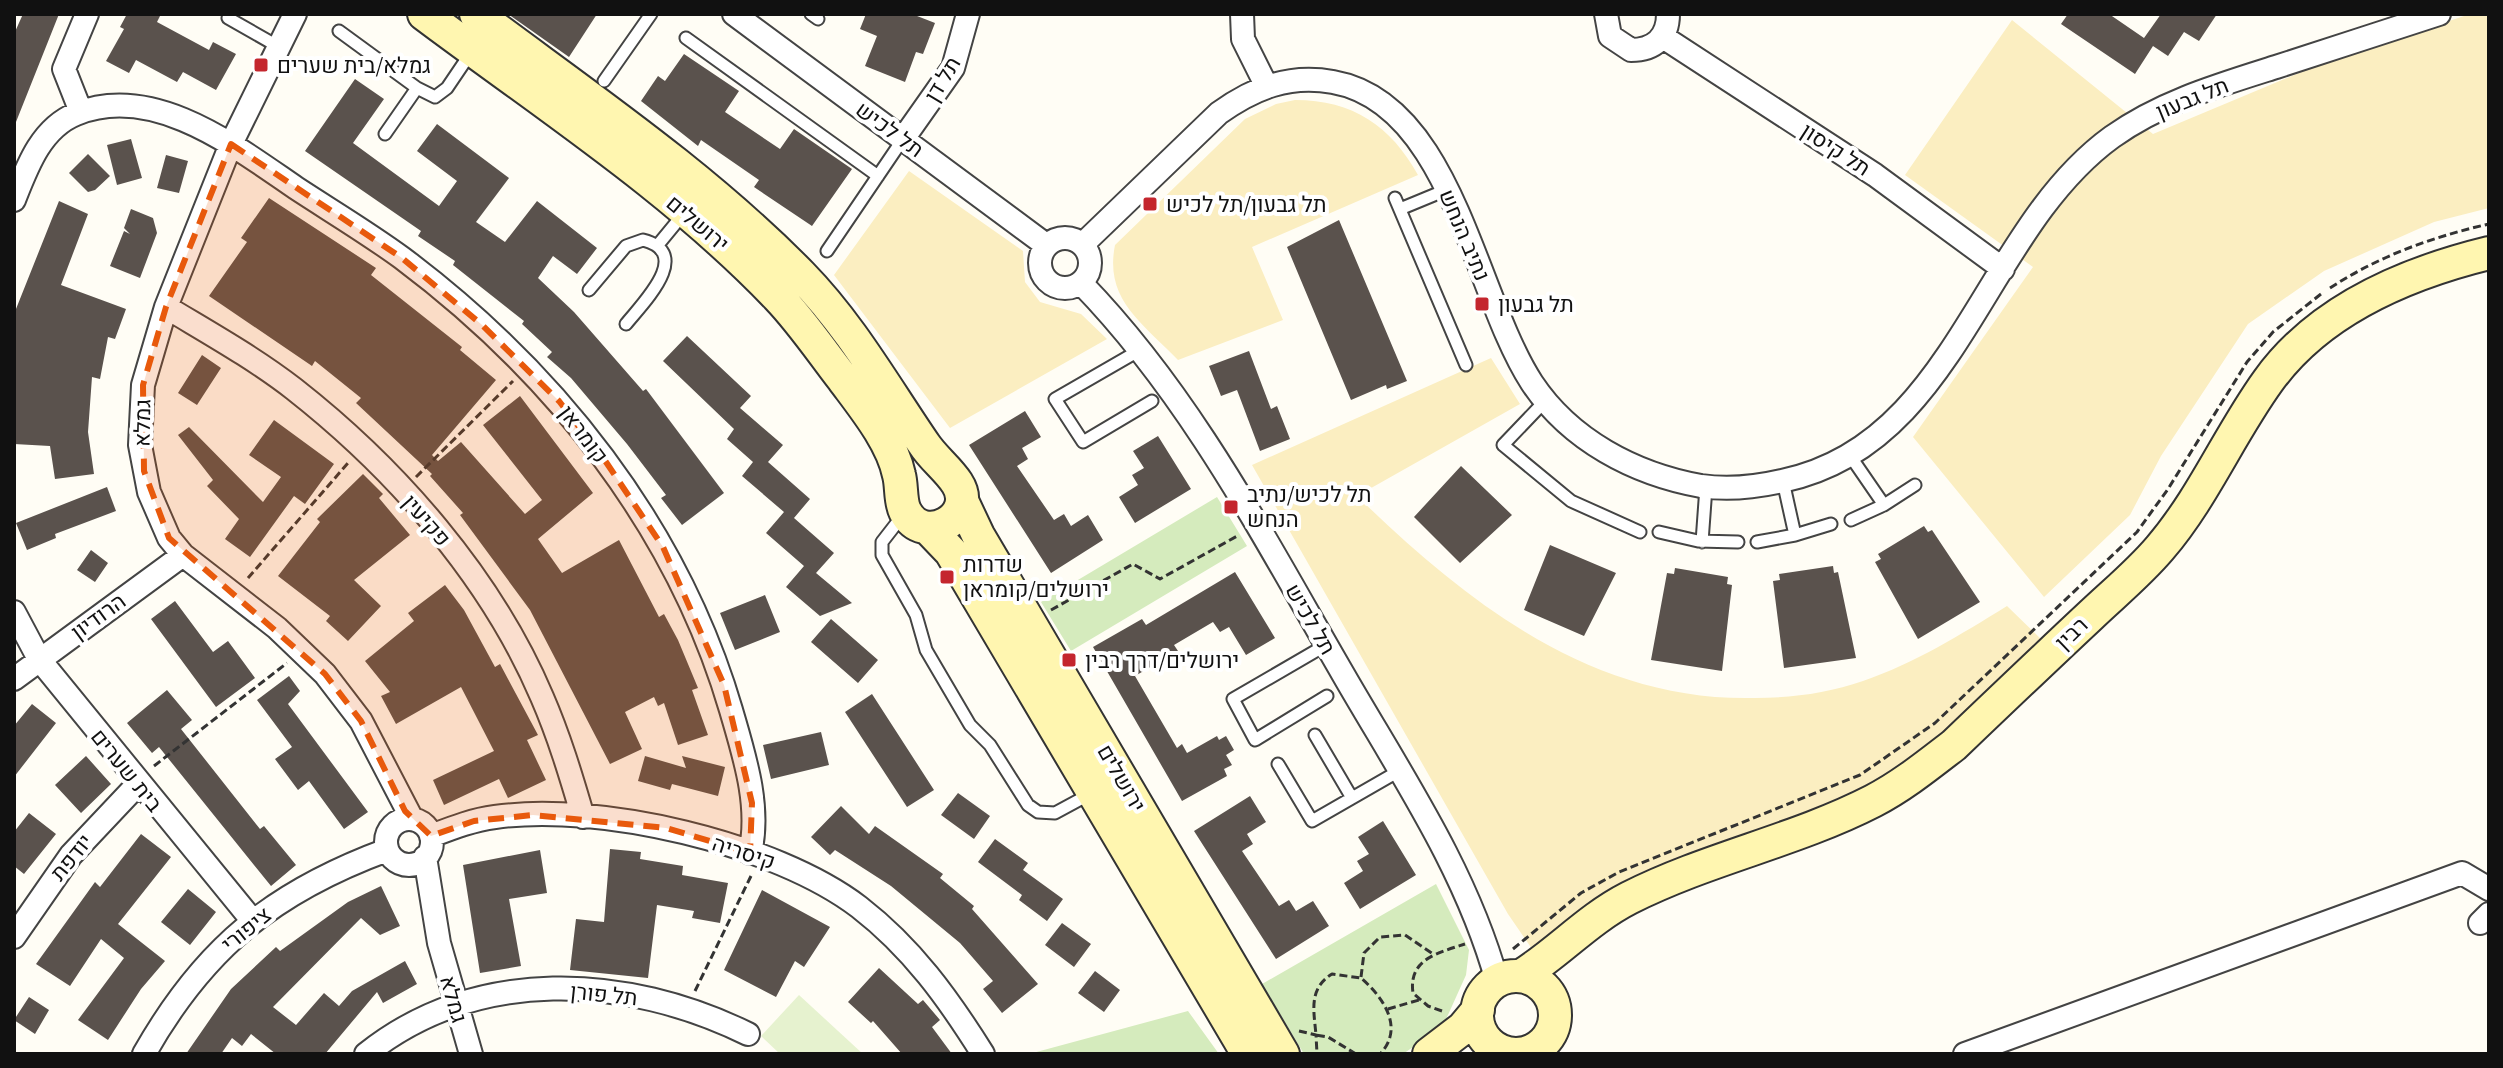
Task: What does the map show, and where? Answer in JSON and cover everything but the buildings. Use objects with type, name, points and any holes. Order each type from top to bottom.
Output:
[{"type":"main road","name":"ירושלים","points":[[424,14],[685,211],[781,300],[828,360],[894,457],[912,511],[951,552],[1248,1054]]},
{"type":"main road","name":"ירושלים","points":[[476,14],[679,165],[758,233],[805,279],[834,316],[956,488],[1030,622],[1283,1054]]},
{"type":"main road","name":"רבין","points":[[1504,975],[1631,897],[1873,801],[1922,769],[1954,745],[2158,551],[2192,505],[2269,379],[2293,352],[2321,328],[2384,288],[2420,273],[2489,253]]},
{"type":"main road","points":[[930,470],[956,488],[954,520],[940,528],[912,511],[906,484],[920,472],[930,470]]},
{"type":"main road","points":[[1550,996],[1561,961],[1579,929]]},
{"type":"main road","points":[[1429,1054],[1475,1014],[1484,993],[1504,975],[1538,983],[1550,996],[1555,1013],[1552,1031],[1540,1046],[1520,1053],[1492,1054]]},
{"type":"main road","points":[[1475,1014],[1485,1039],[1500,1050],[1520,1053]]},
{"type":"street","points":[[81,112],[64,69],[87,14]]},
{"type":"street","name":"גמלא","points":[[295,14],[231,144],[166,307],[143,385],[140,445],[158,515],[183,555],[303,651],[361,721],[384,768],[404,821],[423,824],[412,852],[417,882],[439,943],[471,1054]]},
{"type":"street","name":"תל לכיש","points":[[734,14],[1046,245]]},
{"type":"street","name":"תל דן","points":[[903,139],[958,59],[968,14]]},
{"type":"street","points":[[1242,14],[1243,39],[1266,85]]},
{"type":"street","points":[[1606,14],[1610,36],[1631,50],[1654,46],[1663,37],[1668,14]]},
{"type":"street","name":"תל גבעון","points":[[2003,269],[2057,189],[2092,153],[2129,126],[2215,86],[2400,20],[2439,14]]},
{"type":"street","name":"תל קיסון","points":[[1663,37],[1875,175],[2003,269]]},
{"type":"street","name":"נתיב הנחש","points":[[1083,244],[1219,113],[1266,85],[1292,79],[1318,79],[1344,84],[1370,94],[1414,131],[1432,158],[1505,333],[1533,384],[1546,400],[1568,425],[1611,456],[1657,476],[1706,487],[1756,487],[1805,477],[1851,457],[1892,426],[1926,386],[2003,269]]},
{"type":"street","points":[[14,200],[46,136],[66,119],[81,112],[118,106],[147,109],[188,123],[231,144]]},
{"type":"street","name":"קומראן","points":[[231,144],[402,258],[528,367],[606,462],[676,574],[724,685],[752,803],[756,854]]},
{"type":"street","points":[[1064,237],[1083,244],[1090,266],[1081,283],[1062,288],[1045,278],[1039,264],[1046,245],[1064,237]]},
{"type":"street","name":"תל לכיש","points":[[1081,283],[1141,350],[1207,444],[1458,875],[1484,938],[1504,975]]},
{"type":"street","name":"פקיעין","points":[[166,307],[284,382],[361,448],[460,558],[513,638],[562,745],[583,817]]},
{"type":"street","name":"הרודיון","points":[[14,679],[183,555]]},
{"type":"street","name":"בית שערים","points":[[14,612],[39,659],[137,783],[252,920]]},
{"type":"street","name":"יודפת","points":[[14,937],[71,855],[137,783]]},
{"type":"street","name":"קיסריה","points":[[412,852],[495,817],[583,817],[666,828],[756,854],[801,873],[857,905],[905,947],[947,997],[983,1054]]},
{"type":"street","points":[[404,821],[387,834],[412,852]]},
{"type":"street","name":"ציפורי","points":[[144,1054],[169,1010],[197,975],[252,920],[322,878],[412,852]]},
{"type":"street","points":[[1965,1054],[2462,873],[2489,889]]},
{"type":"street","name":"תל פורן","points":[[366,1054],[397,1033],[455,1003],[538,989],[636,995],[686,1008],[748,1034]]},
{"type":"lane","points":[[230,14],[228,18],[279,47]]},
{"type":"lane","points":[[604,81],[650,15]]},
{"type":"lane","points":[[339,31],[430,95],[440,95],[472,50]]},
{"type":"lane","points":[[686,38],[878,176]]},
{"type":"lane","points":[[385,134],[417,88]]},
{"type":"lane","points":[[827,251],[903,139]]},
{"type":"lane","points":[[1446,190],[1397,204],[1466,365]]},
{"type":"lane","points":[[657,246],[685,211]]},
{"type":"lane","points":[[589,290],[631,243],[643,240],[657,246],[665,257],[664,275],[626,324]]},
{"type":"lane","points":[[1141,350],[1055,399],[1083,442],[1152,401]]},
{"type":"lane","points":[[1546,400],[1503,445],[1571,501],[1640,532]]},
{"type":"lane","points":[[1851,457],[1884,505]]},
{"type":"lane","points":[[1783,481],[1795,535]]},
{"type":"lane","points":[[1851,520],[1884,505],[1915,485]]},
{"type":"lane","points":[[1702,542],[1706,487]]},
{"type":"lane","points":[[912,511],[882,542],[882,555],[916,615],[926,650],[970,725],[990,745],[1028,805],[1038,812],[1055,813],[1094,793]]},
{"type":"lane","points":[[1757,542],[1831,524]]},
{"type":"lane","points":[[1659,532],[1702,542],[1738,542]]},
{"type":"lane","points":[[1326,645],[1233,699],[1255,740],[1327,696]]},
{"type":"lane","points":[[1315,735],[1352,798]]},
{"type":"lane","points":[[1278,764],[1312,821],[1399,771]]},
{"type":"path","points":[[1504,975],[1549,917],[1619,872],[1822,793],[1860,775],[1916,738],[2137,532],[2168,489],[2247,362],[2273,332],[2304,305],[2371,263],[2410,246],[2489,224]]},
{"type":"path","points":[[402,491],[528,367]]},
{"type":"path","points":[[234,595],[361,448]]},
{"type":"path","points":[[1030,622],[1133,564],[1160,579],[1256,525]]},
{"type":"path","points":[[137,783],[303,651]]},
{"type":"path","points":[[686,1008],[756,854]]},
{"type":"path","points":[[1361,978],[1364,953],[1380,937],[1405,935],[1433,954]]},
{"type":"path","points":[[1475,1014],[1437,1010],[1419,1000],[1413,993],[1413,973],[1433,954],[1484,938]]},
{"type":"path","points":[[1356,1054],[1328,1037],[1316,1035],[1314,998],[1321,983],[1332,974],[1361,978],[1388,1009],[1392,1029],[1380,1054]]},
{"type":"path","points":[[1388,1009],[1419,1000]]},
{"type":"highlighted area","points":[[231,144],[402,258],[481,324],[559,401],[606,462],[663,547],[724,685],[752,803],[750,853],[666,828],[533,815],[474,821],[431,836],[405,811],[361,721],[325,674],[169,538],[144,471],[143,385],[166,307]]},
{"type":"green space","points":[[1217,497],[1247,546],[1071,651],[1041,602]]},
{"type":"green space","points":[[1436,884],[1469,950],[1466,975],[1443,1026],[1403,1054],[1304,1054],[1262,984]]},
{"type":"green space","points":[[799,995],[863,1054],[780,1054],[761,1036]]},
{"type":"green space","points":[[1188,1011],[1219,1054],[1029,1054]]},
{"type":"sand","points":[[2489,14],[2489,208],[2434,222],[2324,271],[2248,324],[2161,456],[2130,515],[2044,597],[1913,437],[2033,267],[1905,175],[2012,20],[2153,134],[2318,65],[2467,15]]},
{"type":"sand","points":[[1295,100],[1335,105],[1368,119],[1396,143],[1418,175],[1252,247],[1283,320],[1178,360],[1140,322],[1121,296],[1113,264],[1115,245],[1245,119],[1276,104]]},
{"type":"sand","points":[[909,171],[1023,251],[1025,282],[1040,302],[1081,314],[1107,339],[950,428],[834,275]]},
{"type":"sand","points":[[1491,358],[1520,404],[1357,496],[1443,573],[1536,639],[1587,664],[1640,683],[1696,695],[1755,698],[1810,694],[1863,681],[1919,657],[2007,606],[2044,642],[1967,716],[1882,782],[1707,850],[1559,929],[1532,949],[1508,914],[1252,465]]},
{"type":"place","name":"גמלא/בית שערים","points":[[261,65]]},
{"type":"place","name":"תל גבעון/תל לכיש","points":[[1150,204]]},
{"type":"place","name":"תל גבעון","points":[[1482,304]]},
{"type":"place","name":"תל לכיש/נתיב הנחש","points":[[1231,507]]},
{"type":"place","name":"שדרות ירושלים/קומראן","points":[[947,577]]},
{"type":"place","name":"ירושלים/דרך רבין","points":[[1069,660]]}]
